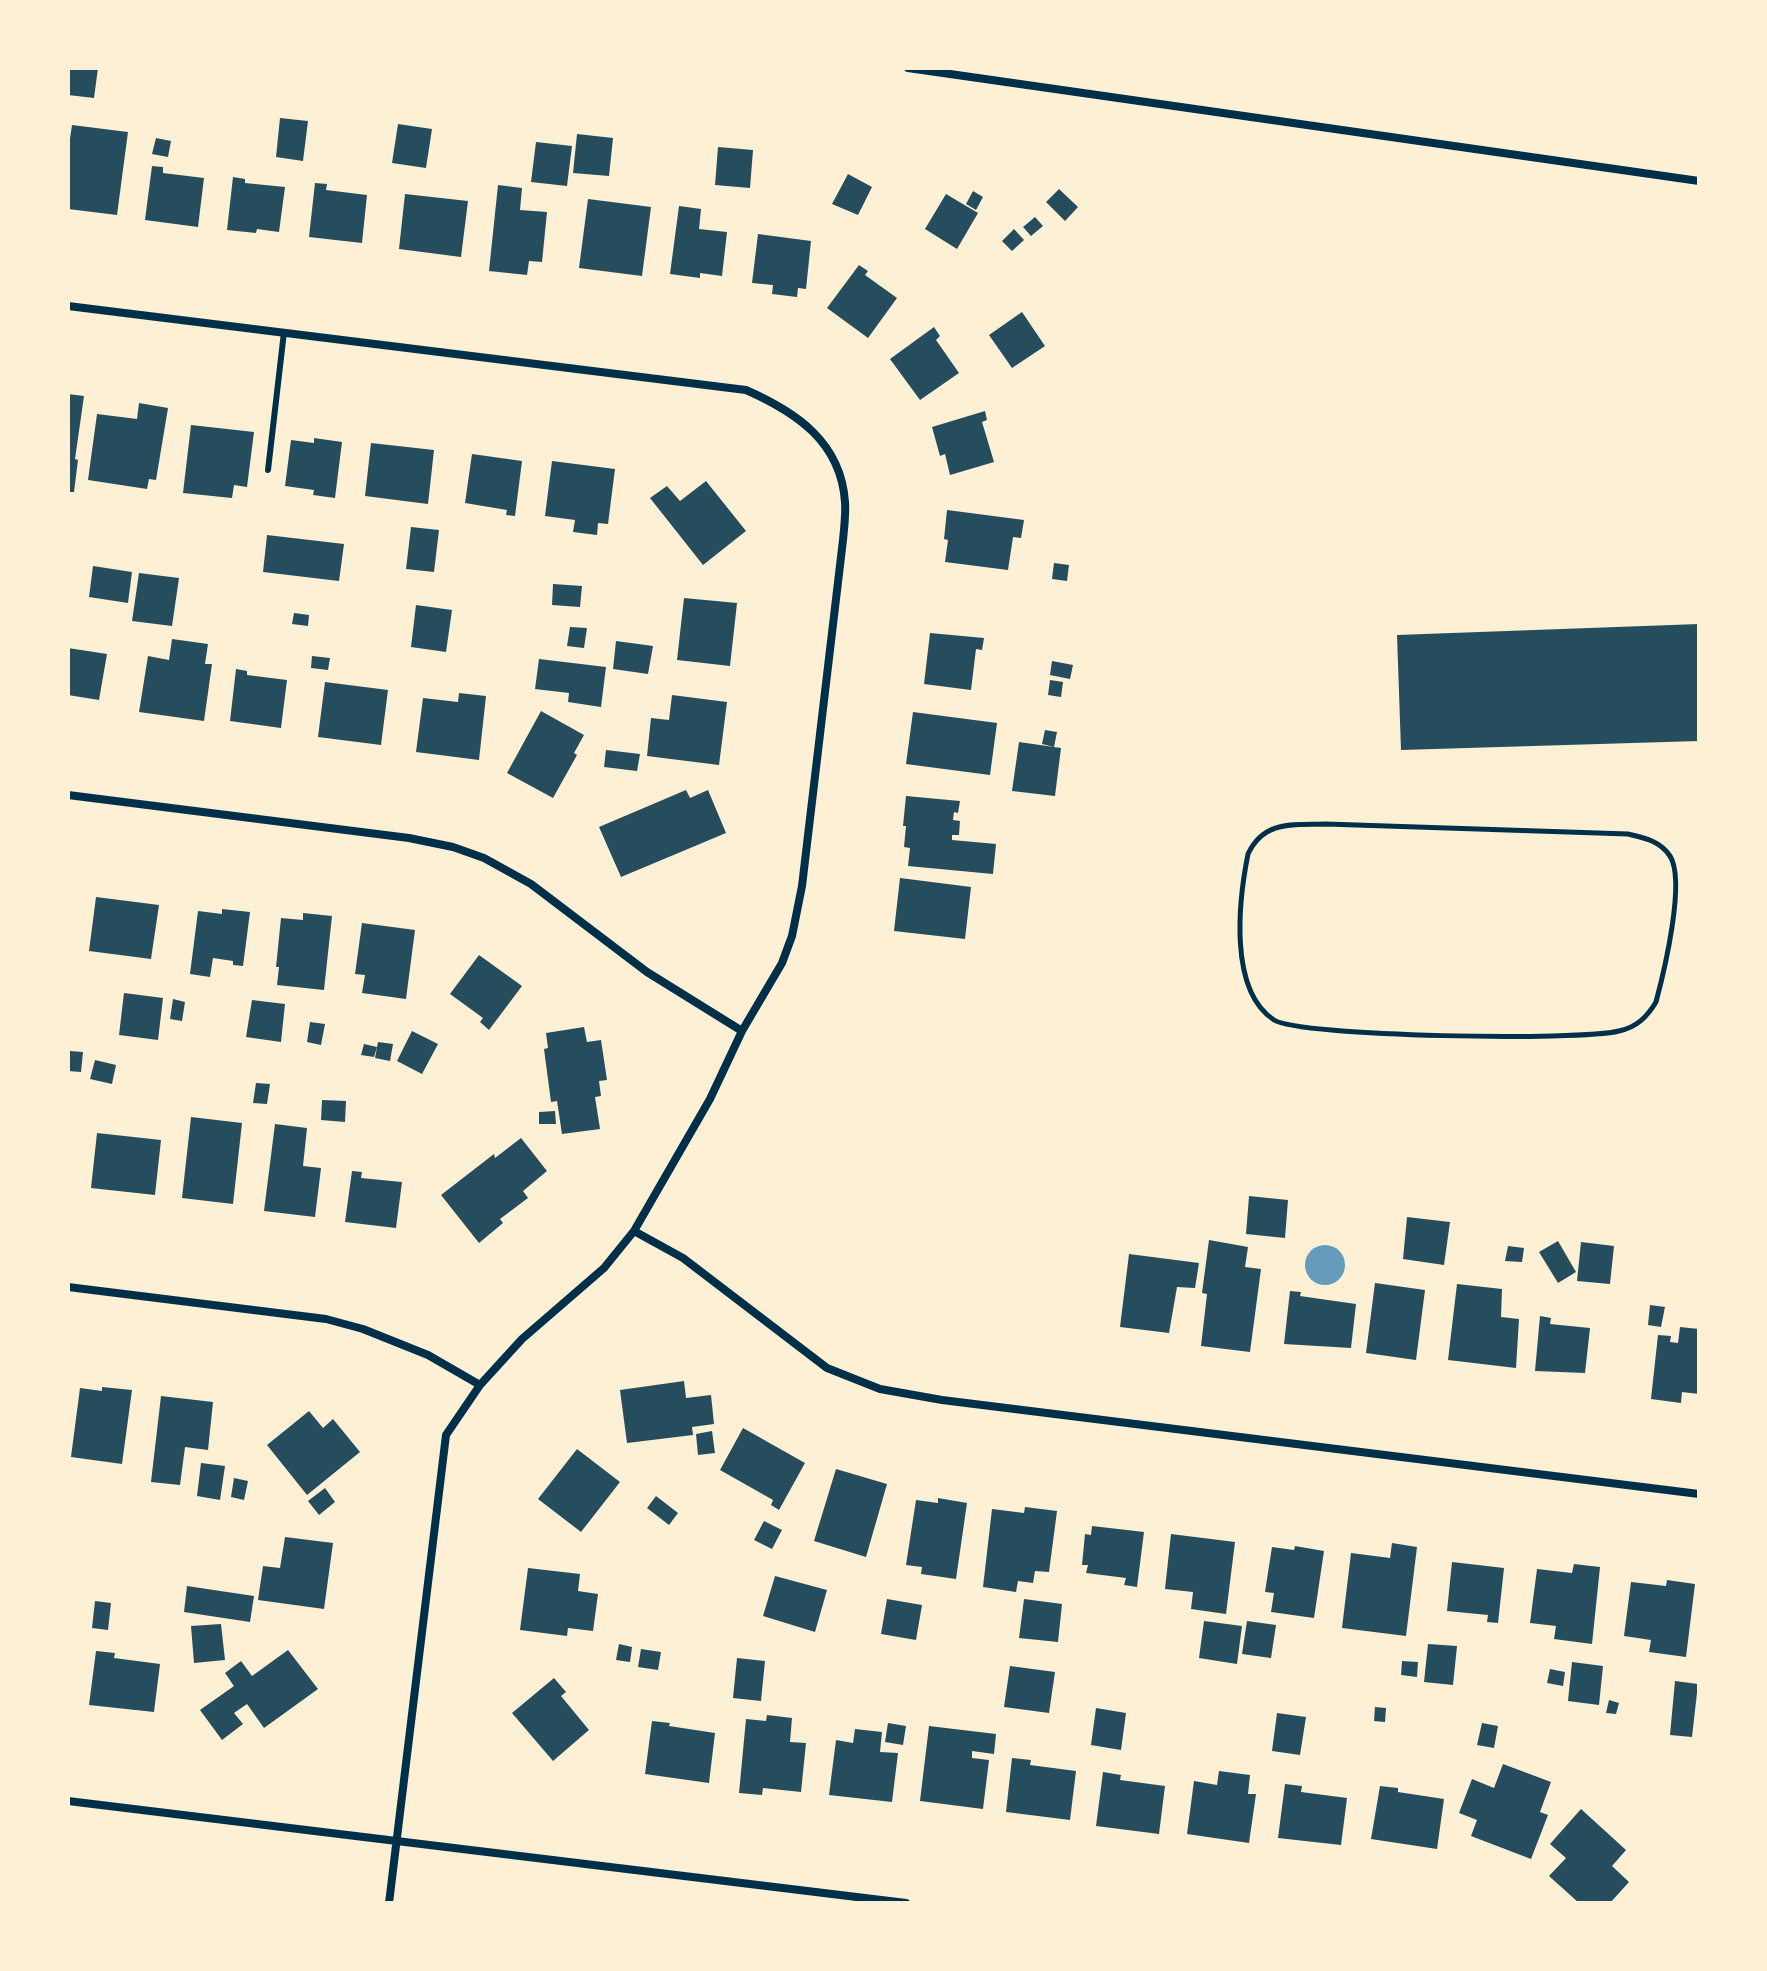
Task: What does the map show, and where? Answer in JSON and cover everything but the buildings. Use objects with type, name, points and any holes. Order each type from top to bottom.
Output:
[{"type":"street","points":[[908,68],[1699,181]]},
{"type":"street","points":[[68,306],[746,390],[783,406],[815,433],[830,453],[840,477],[845,502],[843,540],[804,870],[792,936],[782,963],[742,1031],[710,1099],[634,1231],[604,1268],[522,1339],[480,1385],[446,1435],[389,1903]]},
{"type":"street","points":[[68,795],[409,838],[453,847],[484,858],[531,884],[647,972],[742,1031]]},
{"type":"street","points":[[634,1231],[683,1258],[827,1368],[880,1389],[942,1400],[1699,1494]]},
{"type":"street","points":[[68,1287],[326,1319],[363,1329],[428,1355],[480,1385]]},
{"type":"street","points":[[68,1801],[906,1903]]},
{"type":"lane","points":[[268,470],[284,332]]},
{"type":"path","points":[[1326,824],[1628,834],[1653,840],[1669,854],[1676,869],[1675,901],[1659,991],[1652,1009],[1638,1024],[1606,1034],[1567,1036],[1309,1028],[1274,1020],[1261,1008],[1248,988],[1243,972],[1240,955],[1245,870],[1254,841],[1264,831],[1291,825],[1326,824]]},
{"type":"water","points":[[1325,1245],[1339,1251],[1345,1265],[1339,1279],[1325,1285],[1311,1279],[1305,1265],[1311,1251]]}]
